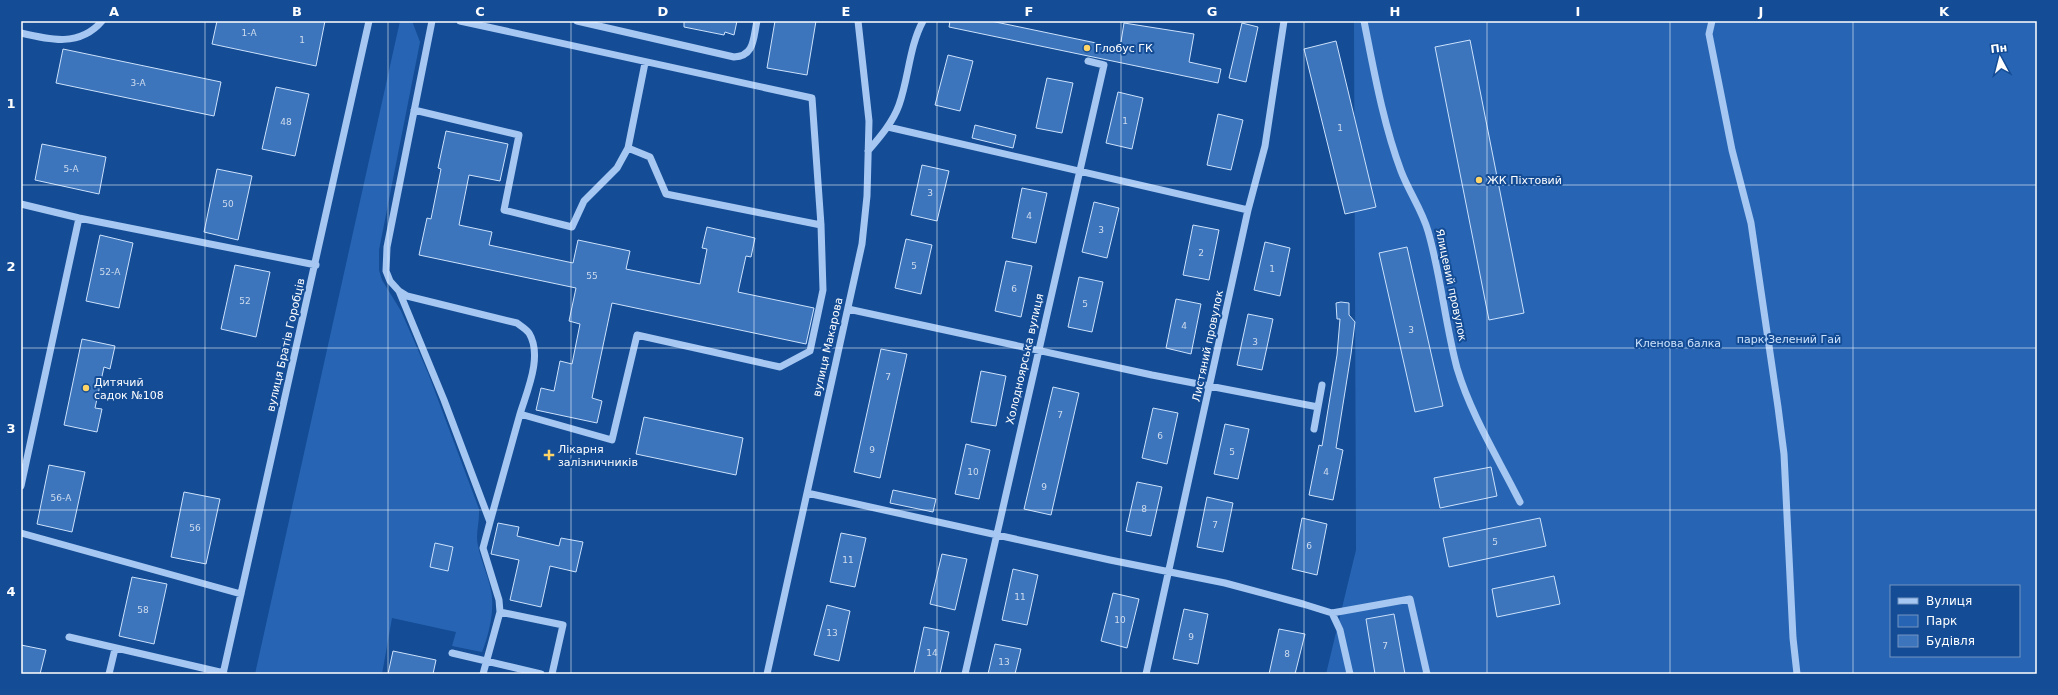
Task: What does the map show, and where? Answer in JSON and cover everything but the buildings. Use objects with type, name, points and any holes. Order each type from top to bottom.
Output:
[{"type":"street","points":[[21,33],[62,41],[81,37],[95,29],[102,21]]},
{"type":"street","name":"вулиця Братів Горобців","points":[[224,674],[369,21]]},
{"type":"street","points":[[432,21],[387,247],[386,271],[390,281],[399,291],[444,400],[490,522]]},
{"type":"street","points":[[460,21],[812,98],[821,225],[823,290],[810,351],[780,367],[636,335],[612,440],[520,414]]},
{"type":"street","points":[[578,21],[734,57],[746,55],[750,50],[757,21]]},
{"type":"street","name":"вулиця Макарова","points":[[769,674],[807,493],[859,261],[864,228],[868,151],[866,87],[858,21]]},
{"type":"street","points":[[868,151],[888,127],[899,105],[915,38],[922,21]]},
{"type":"street","name":"Листяний провулок","points":[[1146,674],[1248,210],[1265,146],[1284,21]]},
{"type":"street","name":"Ялицевий провулок","points":[[1364,21],[1383,110],[1401,172],[1421,210],[1430,238],[1457,367],[1470,403],[1520,502]]},
{"type":"street","points":[[1712,21],[1709,34],[1732,150],[1751,223],[1778,407],[1784,454],[1797,674]]},
{"type":"street","name":"Холодноярська вулиця","points":[[965,674],[1078,171],[1104,65],[1088,61]]},
{"type":"street","points":[[414,110],[519,135],[504,210],[572,227],[584,200],[616,168],[628,148],[645,62]]},
{"type":"street","points":[[888,127],[1248,210]]},
{"type":"street","points":[[628,148],[650,157],[666,194],[821,225]]},
{"type":"street","points":[[21,204],[79,218],[316,265]]},
{"type":"street","points":[[21,486],[79,218]]},
{"type":"street","points":[[399,291],[416,299],[517,323],[528,332],[534,346],[532,370],[483,548],[499,600],[500,612],[483,674]]},
{"type":"street","points":[[848,309],[1210,387],[1318,407]]},
{"type":"street","points":[[1314,429],[1322,385]]},
{"type":"street","points":[[807,493],[1110,560],[1169,571],[1283,598],[1332,613],[1410,599],[1427,674]]},
{"type":"street","points":[[21,534],[241,594]]},
{"type":"street","points":[[500,612],[563,625],[552,674]]},
{"type":"street","points":[[1332,613],[1340,630],[1350,674]]},
{"type":"street","points":[[70,637],[224,674]]},
{"type":"street","points":[[109,674],[115,649]]},
{"type":"street","points":[[452,653],[541,674]]},
{"type":"green space","points":[[400,21],[412,21],[420,42],[379,250],[379,270],[382,280],[401,311],[428,373],[479,509],[477,541],[490,585],[492,598],[492,613],[489,630],[482,652],[452,646],[456,632],[392,618],[382,674],[255,674]]},
{"type":"green space","name":"парк Зелений Гай","points":[[1354,21],[2037,21],[2037,674],[1326,674],[1356,550]]},
{"type":"place","name":"Глобус ГК","points":[[1087,48]]},
{"type":"place","name":"ЖК Піхтовий","points":[[1479,180]]},
{"type":"place","name":"Дитячий садок №108","points":[[86,388]]},
{"type":"place","name":"Лікарня залізничників","points":[[549,455]]},
{"type":"park label","name":"Кленова балка","points":[[1678,343]]}]
